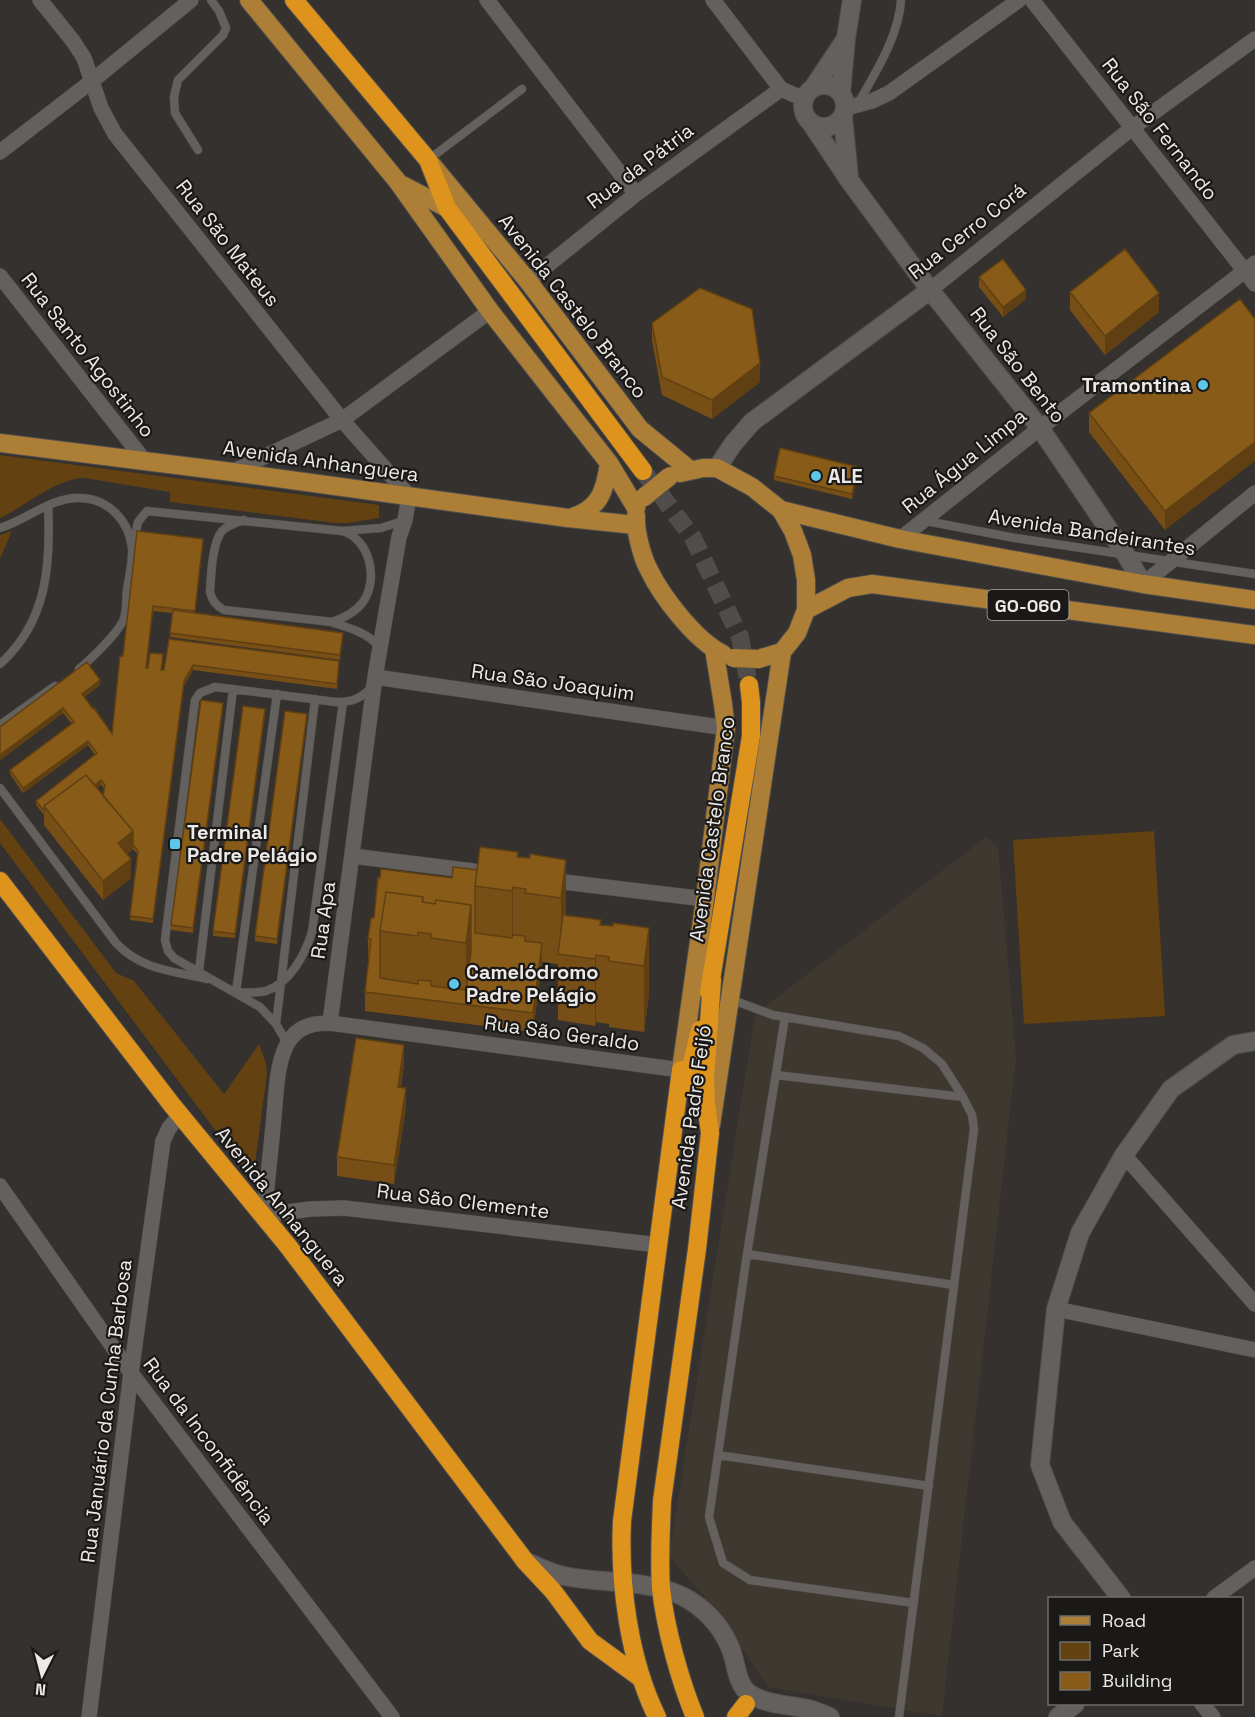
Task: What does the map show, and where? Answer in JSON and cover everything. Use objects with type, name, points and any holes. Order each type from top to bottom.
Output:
[{"type":"highway","name":"Avenida Castelo Branco","points":[[294,0],[428,160],[447,208],[643,471]]},
{"type":"highway","name":"Avenida Castelo Branco","points":[[672,1130],[683,1102],[712,980],[751,736],[752,702],[749,685]]},
{"type":"highway","name":"Avenida Anhanguera","points":[[0,881],[180,1115],[264,1215],[525,1561],[553,1591],[590,1641],[642,1679]]},
{"type":"highway","name":"Avenida Castelo Branco","points":[[710,1133],[705,1078],[712,980]]},
{"type":"highway","name":"Avenida Padre Feijó","points":[[622,1582],[622,1521],[681,1070]]},
{"type":"highway","name":"Avenida Padre Feijó","points":[[662,1589],[660,1558],[662,1501],[697,1249],[710,1133]]},
{"type":"highway","points":[[622,1582],[642,1679],[657,1717]]},
{"type":"highway","points":[[662,1589],[675,1656],[695,1717]]},
{"type":"main road","name":"Avenida Castelo Branco","points":[[249,0],[398,182],[490,311],[609,463],[638,510]]},
{"type":"main road","name":"Avenida Castelo Branco","points":[[428,160],[528,281],[640,429],[690,470]]},
{"type":"main road","name":"Avenida Castelo Branco","points":[[398,182],[447,208]]},
{"type":"main road","name":"Avenida Anhanguera","points":[[0,442],[568,518],[638,510]]},
{"type":"main road","points":[[568,518],[582,514],[593,506],[606,484],[609,463]]},
{"type":"main road","points":[[717,468],[690,470],[670,476],[638,510],[648,569],[658,587],[689,627],[714,649],[733,658],[758,659],[782,652],[797,633],[806,610],[806,579],[802,555],[793,531],[781,510]]},
{"type":"main road","name":"GO-060","points":[[717,468],[752,486],[781,510],[900,539],[1143,584],[1255,600]]},
{"type":"main road","name":"GO-060","points":[[806,610],[848,588],[872,584],[1255,635]]},
{"type":"main road","name":"Avenida Padre Feijó","points":[[681,1070],[726,728],[714,649]]},
{"type":"main road","name":"Avenida Padre Feijó","points":[[710,1133],[782,652]]},
{"type":"street","name":"Rua São Mateus","points":[[40,0],[73,40],[84,58],[101,108],[115,134],[342,420],[409,496]]},
{"type":"street","points":[[487,0],[636,194]]},
{"type":"street","points":[[712,0],[781,89],[808,93],[822,85],[833,86],[851,103]]},
{"type":"street","points":[[849,180],[851,103],[846,39],[852,0]]},
{"type":"street","points":[[846,39],[808,93],[803,108],[811,123],[822,127],[834,125],[851,103],[889,93],[1019,0]]},
{"type":"street","name":"Rua São Fernando","points":[[1032,0],[1132,128],[1250,267],[1255,284]]},
{"type":"street","points":[[0,152],[92,81],[183,3]]},
{"type":"street","name":"Rua Cerro Corá","points":[[717,468],[752,422],[930,290],[1132,128],[1255,39]]},
{"type":"street","name":"Rua da Pátria","points":[[528,281],[636,194],[781,89]]},
{"type":"street","name":"Rua São Bento","points":[[811,123],[849,180],[930,290],[1040,428],[1143,584]]},
{"type":"street","name":"Rua Água Limpa","points":[[900,539],[1250,267]]},
{"type":"street","name":"Rua Santo Agostinho","points":[[0,276],[144,460]]},
{"type":"street","points":[[232,472],[342,420],[490,311]]},
{"type":"street","points":[[1143,584],[1255,493]]},
{"type":"street","name":"Rua Apa","points":[[330,1023],[380,647],[399,537],[405,520],[409,496]]},
{"type":"street","name":"Rua São Joaquim","points":[[375,681],[726,728]]},
{"type":"street","points":[[352,856],[493,873]]},
{"type":"street","points":[[528,877],[705,899]]},
{"type":"street","points":[[264,1215],[280,1069],[287,1044],[292,1036],[307,1026],[316,1023],[330,1023]]},
{"type":"street","name":"Rua São Geraldo","points":[[330,1023],[681,1070]]},
{"type":"street","points":[[1119,1597],[1062,1522],[1040,1465],[1056,1310],[1080,1233],[1124,1155],[1171,1089],[1233,1045],[1255,1041]]},
{"type":"street","name":"Rua Januário da Cunha Barbosa","points":[[89,1717],[130,1373],[163,1142],[169,1128],[180,1115]]},
{"type":"street","points":[[1124,1155],[1255,1304]]},
{"type":"street","name":"Rua da Inconfidência","points":[[0,1186],[130,1373],[392,1717]]},
{"type":"street","name":"Rua São Clemente","points":[[264,1215],[311,1209],[344,1208],[658,1245]]},
{"type":"street","points":[[1056,1310],[1255,1350]]},
{"type":"street","points":[[525,1561],[562,1576],[622,1582],[662,1589],[682,1596],[712,1618],[729,1645],[744,1689],[752,1696],[807,1714]]},
{"type":"street","points":[[1217,1597],[1255,1568]]},
{"type":"street","points":[[662,1589],[704,1625],[714,1637],[728,1680],[739,1699],[741,1711],[769,1711],[830,1717]]},
{"type":"street","points":[[1058,1717],[1074,1705]]},
{"type":"street","points":[[1203,1705],[1213,1717]]},
{"type":"lane","points":[[198,150],[175,113],[174,97],[178,80],[223,36],[226,28],[219,11],[211,0]]},
{"type":"lane","points":[[851,103],[873,77],[901,12],[901,0]]},
{"type":"lane","points":[[428,160],[522,89]]},
{"type":"lane","points":[[0,528],[66,499],[81,498],[103,504],[121,518],[127,528],[132,550]]},
{"type":"lane","points":[[0,664],[13,652],[30,629],[38,610],[49,555],[48,506]]},
{"type":"lane","points":[[72,674],[97,652],[123,620],[138,522],[147,510],[348,532],[364,549],[369,560],[370,587],[364,600],[355,611],[332,622]]},
{"type":"lane","points":[[244,520],[230,525],[223,531],[215,548],[210,588],[211,599],[215,604],[224,610],[332,622],[357,630],[373,639],[380,647]]},
{"type":"lane","points":[[342,531],[381,528],[405,520]]},
{"type":"lane","name":"Avenida Bandeirantes","points":[[925,520],[1015,538],[1255,574]]},
{"type":"lane","points":[[0,725],[63,681]]},
{"type":"lane","points":[[287,1044],[276,1024],[260,1007],[174,958],[168,951],[165,940],[195,700],[200,693],[215,687],[343,702],[357,700],[375,681]]},
{"type":"lane","points":[[199,971],[233,689]]},
{"type":"lane","points":[[236,992],[277,694]]},
{"type":"lane","points":[[276,1024],[315,699]]},
{"type":"lane","points":[[236,992],[254,993],[268,990],[281,982],[293,970],[308,943],[312,932],[343,702]]},
{"type":"lane","points":[[0,788],[125,952],[138,962],[149,966],[214,980]]},
{"type":"lane","points":[[730,999],[773,1015],[899,1036],[923,1048],[942,1064],[972,1115],[974,1129],[899,1717]]},
{"type":"lane","points":[[785,1017],[747,1254],[709,1517],[723,1563],[750,1580],[914,1603]]},
{"type":"lane","points":[[776,1075],[963,1097]]},
{"type":"lane","points":[[747,1254],[954,1285]]},
{"type":"lane","points":[[718,1455],[929,1486]]},
{"type":"shaded area","points":[[986,837],[998,847],[1016,1057],[942,1716],[768,1687],[714,1608],[669,1556],[755,1014]]},
{"type":"green space","points":[[0,455],[379,505],[379,518],[335,523],[170,502],[170,492],[85,478],[74,479],[52,488],[0,518]]},
{"type":"green space","points":[[12,531],[0,559],[0,535]]},
{"type":"green space","points":[[0,819],[116,973],[134,981],[224,1094],[259,1044],[267,1074],[254,1171],[251,1174],[248,1174],[0,843]]},
{"type":"green space","points":[[1154,831],[1165,1016],[1024,1024],[1013,840]]},
{"type":"building","points":[[1125,249],[1159,293],[1105,336],[1070,292]]},
{"type":"building","points":[[1003,259],[1026,290],[1003,307],[979,277]]},
{"type":"building","points":[[700,288],[752,309],[760,363],[712,400],[662,377],[652,323]]},
{"type":"building","name":"Tramontina","points":[[1240,299],[1255,319],[1255,442],[1165,511],[1089,413]]},
{"type":"building","name":"ALE","points":[[780,448],[858,467],[852,494],[774,476]]},
{"type":"building","points":[[137,531],[203,539],[195,611],[153,606],[146,668],[148,668],[150,653],[163,654],[161,670],[164,670],[169,639],[339,661],[337,684],[193,665],[184,681],[153,919],[130,916],[138,851],[133,845],[133,831],[103,796],[105,785],[101,780],[95,785],[86,775],[44,806],[44,811],[36,801],[97,753],[88,741],[23,788],[10,770],[74,722],[63,708],[0,755],[0,727],[87,662],[100,680],[82,694],[112,734]]},
{"type":"building","points":[[173,610],[343,633],[340,655],[170,633]]},
{"type":"building","points":[[201,700],[223,703],[193,928],[171,925]]},
{"type":"building","points":[[243,706],[265,709],[235,934],[213,931]]},
{"type":"building","points":[[285,711],[307,714],[277,939],[255,936]]},
{"type":"building","points":[[86,775],[133,831],[118,843],[131,859],[103,881],[44,806]]},
{"type":"building","points":[[480,847],[518,852],[517,857],[530,858],[530,854],[566,860],[561,898],[525,893],[526,889],[513,887],[512,891],[475,886]]},
{"type":"building","points":[[453,867],[477,870],[475,933],[512,938],[513,935],[525,936],[525,941],[542,943],[533,1013],[365,992],[371,939],[368,939],[371,918],[374,918],[378,877],[380,878],[381,869],[452,878]],"holes":[[[386,892],[423,897],[423,902],[435,904],[436,900],[471,905],[471,952],[466,990],[431,986],[431,981],[418,980],[418,984],[380,978],[380,931]]]},
{"type":"building","points":[[386,892],[423,897],[422,902],[435,904],[436,900],[471,905],[466,943],[431,938],[431,934],[418,932],[418,936],[380,931]]},
{"type":"building","points":[[563,915],[601,920],[600,925],[613,926],[613,923],[649,928],[644,966],[609,961],[609,957],[596,955],[595,959],[558,954]]},
{"type":"building","points":[[356,1038],[404,1045],[398,1087],[406,1088],[394,1165],[337,1157]]},
{"type":"tunnel","points":[[643,471],[693,538],[740,637],[749,685]]},
{"type":"place","name":"Tramontina","points":[[1203,385]]},
{"type":"place","name":"ALE","points":[[816,476]]},
{"type":"place","name":"Terminal Padre Pelágio","points":[[175,844]]},
{"type":"place","name":"Camelódromo Padre Pelágio","points":[[454,984]]}]
